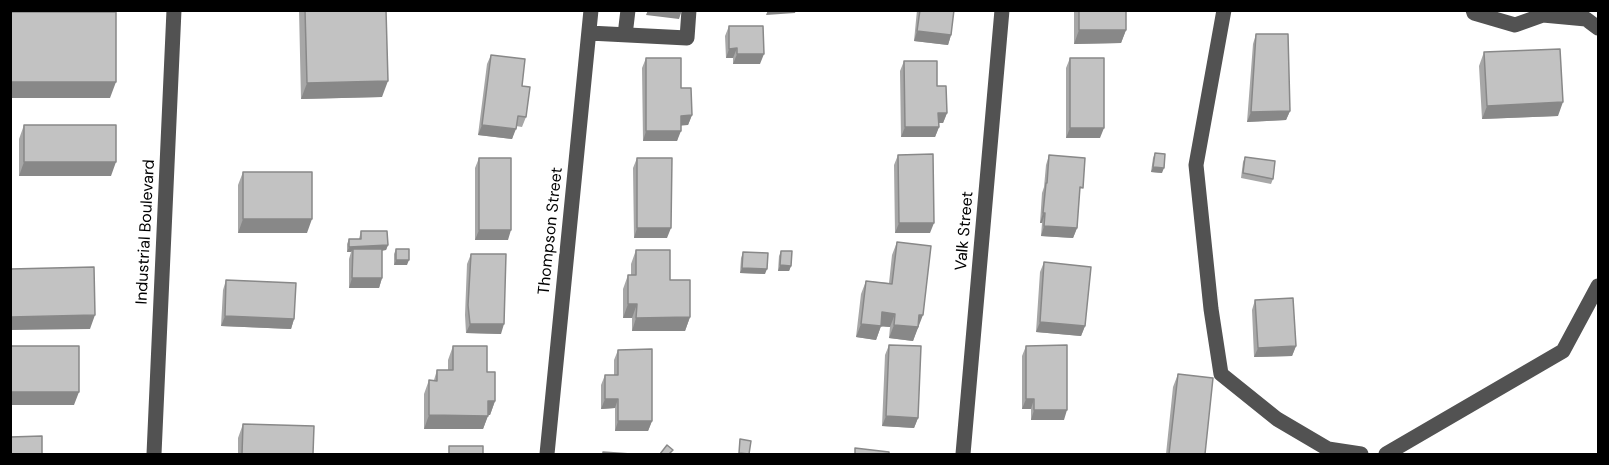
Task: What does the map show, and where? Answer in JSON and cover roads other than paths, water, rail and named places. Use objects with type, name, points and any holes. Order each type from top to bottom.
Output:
[{"type":"street","name":"Industrial Boulevard","points":[[154,454],[174,10]]},
{"type":"street","name":"Thompson Street","points":[[547,454],[591,10]]},
{"type":"street","points":[[625,35],[628,10]]},
{"type":"street","points":[[589,33],[687,38],[689,10]]},
{"type":"street","name":"Valk Street","points":[[963,454],[1002,10]]},
{"type":"street","points":[[1224,10],[1196,165],[1221,374],[1277,419],[1328,449],[1361,454]]},
{"type":"street","points":[[1473,10],[1474,13],[1515,25],[1543,15],[1586,19],[1599,28]]},
{"type":"street","points":[[1386,454],[1563,351],[1599,286]]}]
